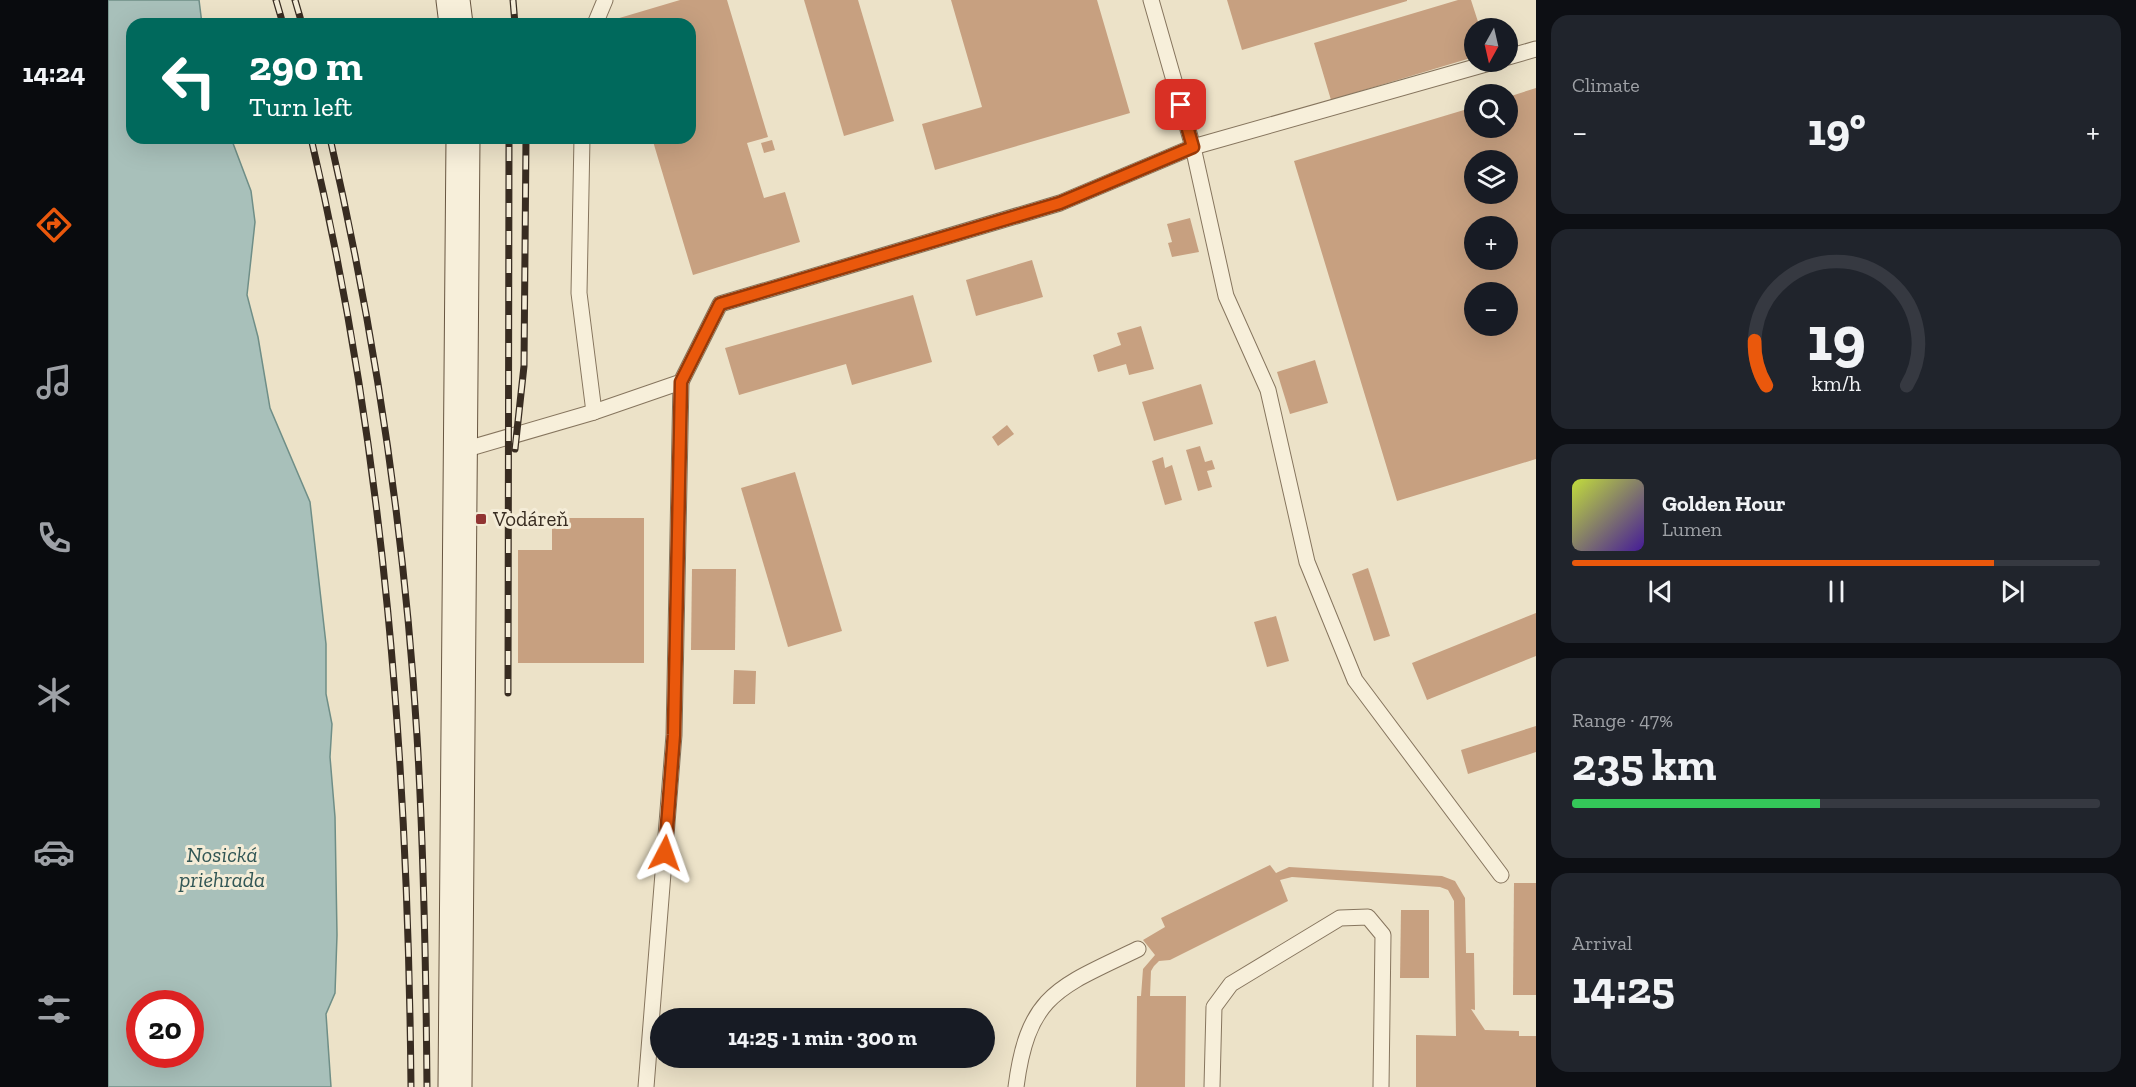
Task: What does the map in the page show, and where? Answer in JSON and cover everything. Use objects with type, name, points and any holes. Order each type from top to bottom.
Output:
[{"type":"street","points":[[453,0],[455,18]]},
{"type":"street","points":[[455,1087],[463,144]]},
{"type":"lane","points":[[597,18],[604,0]]},
{"type":"lane","points":[[1151,0],[1193,147],[1226,296],[1268,390],[1307,562],[1354,681],[1501,875]]},
{"type":"lane","points":[[1518,54],[1536,49]]},
{"type":"lane","points":[[646,1087],[674,735],[681,382],[720,304],[1060,203],[1193,147],[1464,70]]},
{"type":"lane","points":[[582,144],[579,293],[594,412]]},
{"type":"lane","points":[[460,452],[594,412],[681,382]]},
{"type":"lane","points":[[1212,1087],[1214,1007],[1231,984],[1340,918],[1368,917],[1383,934],[1381,1087]]},
{"type":"lane","points":[[1016,1087],[1024,1042],[1038,1010],[1065,985],[1138,950]]},
{"type":"water","name":"Nosická priehrada","points":[[108,0],[199,0],[201,18],[126,18],[126,144],[233,144],[251,191],[255,222],[247,295],[258,337],[270,408],[310,502],[326,644],[326,694],[332,724],[330,757],[335,817],[337,935],[335,993],[326,1014],[331,1087],[108,1087]]},
{"type":"building","points":[[680,0],[727,0],[768,137],[747,143],[764,198],[785,192],[800,242],[693,275],[654,144],[696,144],[696,18],[619,18]]},
{"type":"building","points":[[804,0],[858,0],[894,121],[844,136]]},
{"type":"building","points":[[951,0],[1097,0],[1130,113],[935,170],[922,124],[982,107]]},
{"type":"building","points":[[1227,0],[1407,0],[1407,1],[1242,50]]},
{"type":"building","points":[[1458,0],[1471,0],[1477,18],[1464,18],[1464,60],[1331,100],[1314,43]]},
{"type":"building","points":[[1536,88],[1536,459],[1397,501],[1294,161],[1464,110],[1464,138],[1518,138],[1518,94]]},
{"type":"building","points":[[772,140],[775,150],[764,153],[761,143]]},
{"type":"building","points":[[1190,218],[1199,252],[1172,257],[1168,243],[1172,242],[1167,224]]},
{"type":"building","points":[[1032,260],[1043,297],[976,316],[966,280]]},
{"type":"building","points":[[913,295],[932,362],[852,385],[846,364],[739,395],[725,348]]},
{"type":"building","points":[[1141,326],[1154,369],[1129,375],[1126,364],[1098,372],[1093,355],[1121,345],[1117,333]]},
{"type":"building","points":[[1315,360],[1328,403],[1290,414],[1277,372]]},
{"type":"building","points":[[1201,384],[1213,424],[1154,441],[1142,402]]},
{"type":"building","points":[[1007,425],[1014,434],[998,446],[992,437]]},
{"type":"building","points":[[1200,446],[1205,462],[1212,460],[1215,469],[1207,471],[1212,487],[1198,491],[1186,450]]},
{"type":"building","points":[[1163,457],[1165,468],[1172,465],[1182,500],[1165,505],[1152,461]]},
{"type":"building","points":[[795,472],[842,631],[788,647],[741,488]]},
{"type":"building","points":[[552,518],[644,518],[644,663],[518,663],[518,550],[552,550]]},
{"type":"building","points":[[1368,568],[1390,636],[1374,641],[1352,574]]},
{"type":"building","points":[[692,569],[736,569],[735,650],[691,650]]},
{"type":"building","points":[[1536,613],[1536,656],[1427,700],[1412,663]]},
{"type":"building","points":[[1276,616],[1289,661],[1267,667],[1254,622]]},
{"type":"building","points":[[734,670],[756,671],[755,704],[733,704]]},
{"type":"building","points":[[1536,726],[1536,752],[1468,774],[1461,750]]},
{"type":"building","points":[[1270,865],[1276,873],[1289,867],[1442,876],[1455,881],[1465,898],[1466,953],[1474,953],[1475,1010],[1471,1009],[1485,1030],[1519,1031],[1519,1036],[1536,1036],[1536,1087],[1416,1087],[1416,1035],[1456,1036],[1454,901],[1448,890],[1440,887],[1292,877],[1280,880],[1288,901],[1170,960],[1159,961],[1154,966],[1151,971],[1150,996],[1186,996],[1185,1087],[1136,1087],[1137,996],[1141,996],[1143,969],[1155,955],[1143,940],[1165,927],[1161,918]]},
{"type":"building","points":[[1514,883],[1536,883],[1536,995],[1513,995]]},
{"type":"building","points":[[1401,910],[1429,910],[1429,978],[1400,978]]},
{"type":"railway","points":[[276,0],[281,18]]},
{"type":"railway","points":[[295,0],[300,18]]},
{"type":"railway","points":[[513,0],[514,18]]},
{"type":"railway","points":[[312,144],[336,255],[357,373],[388,610],[405,848],[411,1087]]},
{"type":"railway","points":[[331,144],[374,361],[405,586],[412,661],[421,824],[427,1087]]},
{"type":"railway","points":[[508,693],[509,144]]},
{"type":"railway","points":[[515,449],[524,366],[526,144]]},
{"type":"place","name":"Vodáreň","points":[[481,519]]},
{"type":"route","points":[[665,853],[674,735],[681,382],[720,304],[1060,203],[1193,147],[1181,105]]}]
